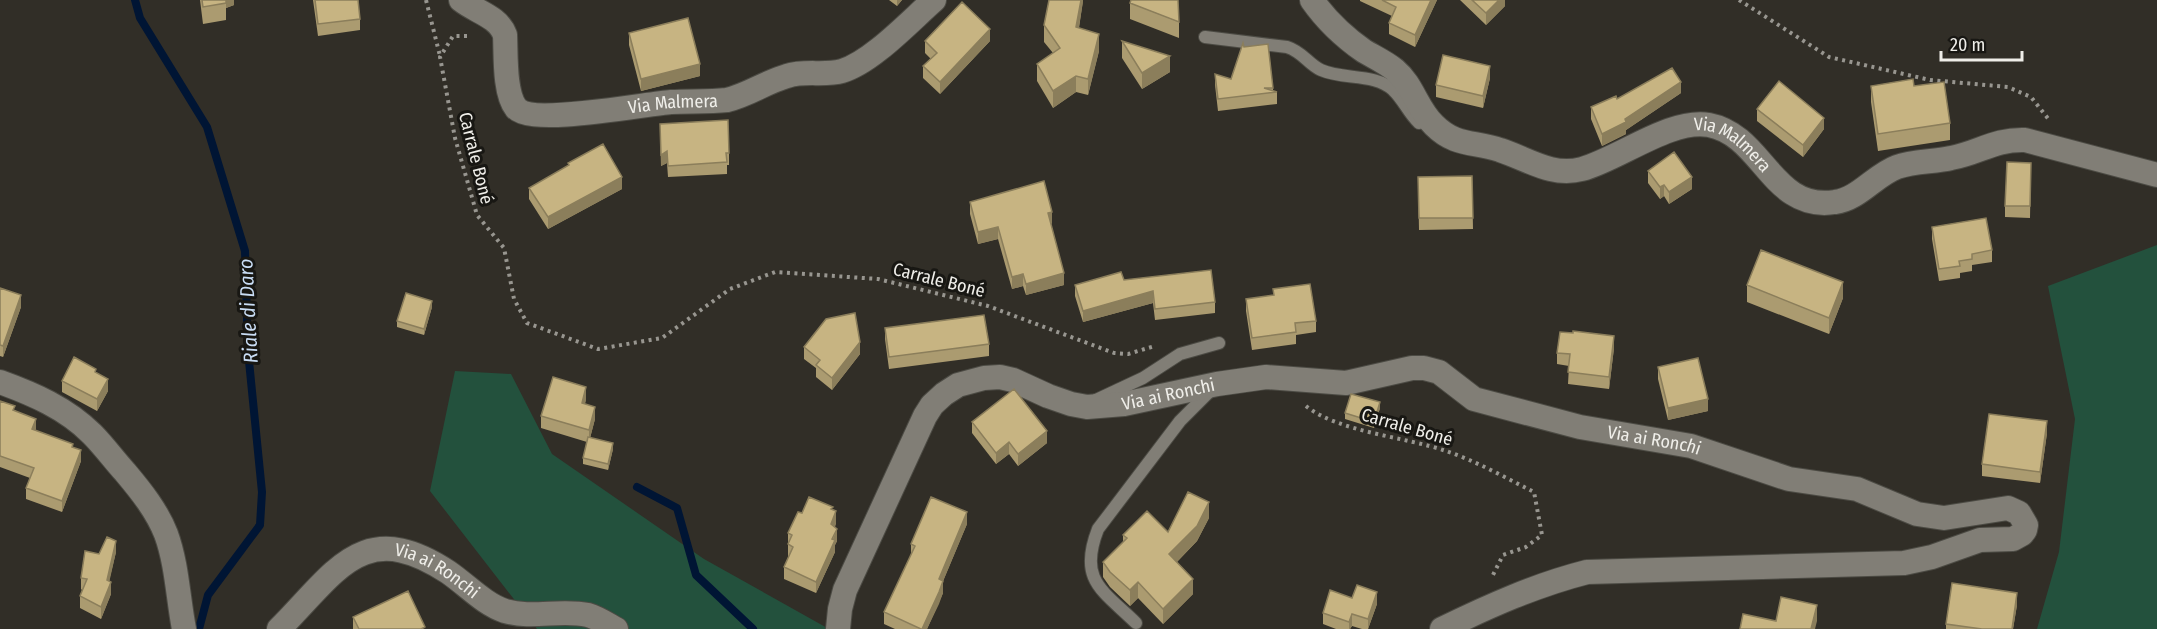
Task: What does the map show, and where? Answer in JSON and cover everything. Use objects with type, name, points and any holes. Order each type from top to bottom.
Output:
[{"type":"street","name":"Via Malmera","points":[[460,0],[493,19],[502,29],[505,35],[509,96],[517,109],[528,114],[581,114],[638,105],[726,100],[739,97],[785,76],[798,73],[841,71],[867,57],[934,0]]},
{"type":"street","name":"Via Malmera","points":[[1312,0],[1342,35],[1402,76],[1422,110],[1437,128],[1451,138],[1497,149],[1543,168],[1557,171],[1583,168],[1679,128],[1699,124],[1725,131],[1737,139],[1791,194],[1804,200],[1822,203],[1844,200],[1881,175],[1899,166],[1953,158],[2002,141],[2025,140],[2157,175]]},
{"type":"street","name":"Via ai Ronchi","points":[[838,629],[845,590],[932,405],[944,394],[970,380],[1000,377],[1071,404],[1087,407],[1124,404],[1217,384],[1266,378],[1346,383],[1412,368],[1424,368],[1439,372],[1474,399],[1580,426],[1691,446],[1789,479],[1857,489],[1917,514],[1944,518],[2008,508],[2019,513],[2026,525],[2022,534],[2013,538],[1980,540],[1932,557],[1904,563],[1587,572],[1498,602],[1442,629]]},
{"type":"street","points":[[0,382],[34,394],[77,420],[93,434],[140,490],[160,521],[166,536],[172,557],[184,629]]},
{"type":"street","name":"Via ai Ronchi","points":[[279,629],[344,563],[378,548],[397,548],[428,560],[491,604],[505,611],[587,615],[616,629]]},
{"type":"lane","points":[[1205,37],[1287,47],[1297,50],[1323,71],[1379,82],[1393,90],[1425,129],[1437,128]]},
{"type":"lane","points":[[1087,407],[1096,399],[1143,378],[1180,354],[1219,343]]},
{"type":"lane","points":[[1136,623],[1100,587],[1094,577],[1089,553],[1098,529],[1180,421],[1217,384]]},
{"type":"path","name":"Carrale Boné","points":[[426,0],[440,57],[455,138],[477,215],[504,248],[514,298],[527,323],[598,349],[662,338],[730,289],[775,272],[878,279],[988,306],[1114,353],[1128,354],[1167,342],[1180,354]]},
{"type":"path","points":[[1739,0],[1829,57],[1930,80],[2008,87],[2031,97],[2047,115],[2064,152]]},
{"type":"path","points":[[440,57],[453,36],[461,34],[472,36]]},
{"type":"path","name":"Carrale Boné","points":[[1302,403],[1315,414],[1337,422],[1447,451],[1534,492],[1542,535],[1526,547],[1503,555],[1490,580]]},
{"type":"green space","points":[[2157,245],[2157,629],[2037,629],[2059,552],[2075,419],[2048,286]]},
{"type":"green space","points":[[455,371],[511,374],[552,454],[704,559],[829,629],[537,629],[430,491]]},
{"type":"building","points":[[202,0],[226,0],[226,3],[203,7]]},
{"type":"building","points":[[315,0],[358,0],[360,19],[318,24]]},
{"type":"building","points":[[1049,0],[1081,0],[1076,27],[1099,34],[1088,79],[1076,76],[1053,91],[1037,64],[1060,48],[1044,25]]},
{"type":"building","points":[[1131,0],[1178,0],[1179,22],[1130,3]]},
{"type":"building","points":[[1382,0],[1431,0],[1415,35],[1389,23],[1396,7]]},
{"type":"building","points":[[1472,0],[1499,0],[1486,13]]},
{"type":"building","points":[[962,2],[990,29],[940,82],[923,66],[937,53],[925,41]]},
{"type":"building","points":[[688,18],[700,64],[641,79],[629,33]]},
{"type":"building","points":[[1122,41],[1170,56],[1142,73]]},
{"type":"building","points":[[1243,43],[1244,47],[1268,44],[1273,88],[1264,88],[1277,92],[1218,99],[1215,74],[1231,79]]},
{"type":"building","points":[[1443,55],[1490,66],[1483,96],[1436,85]]},
{"type":"building","points":[[1672,68],[1681,82],[1625,119],[1626,122],[1602,134],[1591,107],[1616,96],[1617,99]]},
{"type":"building","points":[[1913,79],[1914,86],[1944,82],[1950,123],[1878,134],[1871,86]]},
{"type":"building","points":[[1779,81],[1824,118],[1803,145],[1757,109]]},
{"type":"building","points":[[728,120],[727,162],[668,166],[667,151],[661,155],[660,124]]},
{"type":"building","points":[[603,144],[622,177],[548,217],[529,188]]},
{"type":"building","points":[[1674,152],[1692,177],[1669,192],[1664,185],[1660,187],[1648,171]]},
{"type":"building","points":[[2007,162],[2031,163],[2030,206],[2005,206]]},
{"type":"building","points":[[1472,176],[1473,218],[1419,218],[1418,177]]},
{"type":"building","points":[[1044,181],[1052,212],[1048,213],[1064,273],[1026,284],[1023,274],[1012,277],[998,227],[978,232],[970,202]]},
{"type":"building","points":[[1986,218],[1992,250],[1972,254],[1972,259],[1959,261],[1960,266],[1939,269],[1932,227]]},
{"type":"building","points":[[1761,250],[1843,282],[1829,318],[1747,285]]},
{"type":"building","points":[[1211,270],[1215,302],[1155,309],[1153,291],[1083,311],[1075,285],[1121,272],[1124,280]]},
{"type":"building","points":[[1310,284],[1316,321],[1295,323],[1296,332],[1252,338],[1246,299],[1274,295],[1273,289]]},
{"type":"building","points":[[0,288],[21,295],[3,346],[0,345]]},
{"type":"building","points":[[406,293],[432,301],[424,329],[397,321]]},
{"type":"building","points":[[855,313],[860,342],[832,378],[816,365],[820,360],[804,347],[826,319]]},
{"type":"building","points":[[984,315],[989,344],[889,357],[885,328]]},
{"type":"building","points":[[1573,331],[1614,336],[1609,377],[1568,372],[1570,354],[1557,353],[1560,332],[1573,333]]},
{"type":"building","points":[[74,357],[96,369],[95,372],[108,379],[97,399],[62,381]]},
{"type":"building","points":[[1698,358],[1708,399],[1668,408],[1658,367]]},
{"type":"building","points":[[553,377],[586,387],[582,403],[595,407],[589,430],[541,416]]},
{"type":"building","points":[[1014,389],[1047,431],[1018,454],[1009,442],[996,453],[972,422]]},
{"type":"building","points":[[1351,394],[1380,402],[1374,422],[1345,413]]},
{"type":"building","points":[[0,401],[15,406],[13,410],[36,419],[32,429],[73,444],[72,447],[81,450],[62,501],[26,488],[34,468],[0,456]]},
{"type":"building","points":[[1989,414],[2047,421],[2040,472],[1982,464]]},
{"type":"building","points":[[588,437],[613,443],[608,464],[583,458]]},
{"type":"building","points":[[1188,492],[1209,502],[1197,526],[1169,554],[1193,579],[1163,609],[1138,582],[1130,590],[1110,572],[1103,562],[1127,538],[1123,535],[1147,511],[1168,532]]},
{"type":"building","points":[[809,497],[833,507],[831,509],[836,511],[831,524],[837,529],[832,539],[835,540],[816,582],[784,567],[793,547],[788,544],[792,535],[788,533],[798,512],[802,513]]},
{"type":"building","points":[[931,497],[967,512],[939,579],[943,581],[939,592],[921,629],[884,612],[915,546],[911,544]]},
{"type":"building","points":[[107,537],[116,541],[107,580],[111,582],[101,607],[80,596],[87,579],[81,578],[85,551],[99,554]]},
{"type":"building","points":[[1952,583],[2017,593],[2012,629],[1982,629],[1946,624]]},
{"type":"building","points":[[1357,585],[1377,592],[1368,619],[1352,614],[1349,622],[1323,613],[1330,590],[1352,598]]},
{"type":"building","points":[[408,591],[425,627],[421,629],[359,629],[353,617]]},
{"type":"building","points":[[1781,597],[1817,605],[1811,629],[1740,629],[1743,614],[1776,621]]},
{"type":"waterway","name":"Riale di Daro","points":[[135,0],[140,18],[207,127],[245,251],[248,351],[262,492],[260,525],[208,595],[199,629]]},
{"type":"waterway","points":[[637,487],[677,508],[696,575],[753,629]]}]
